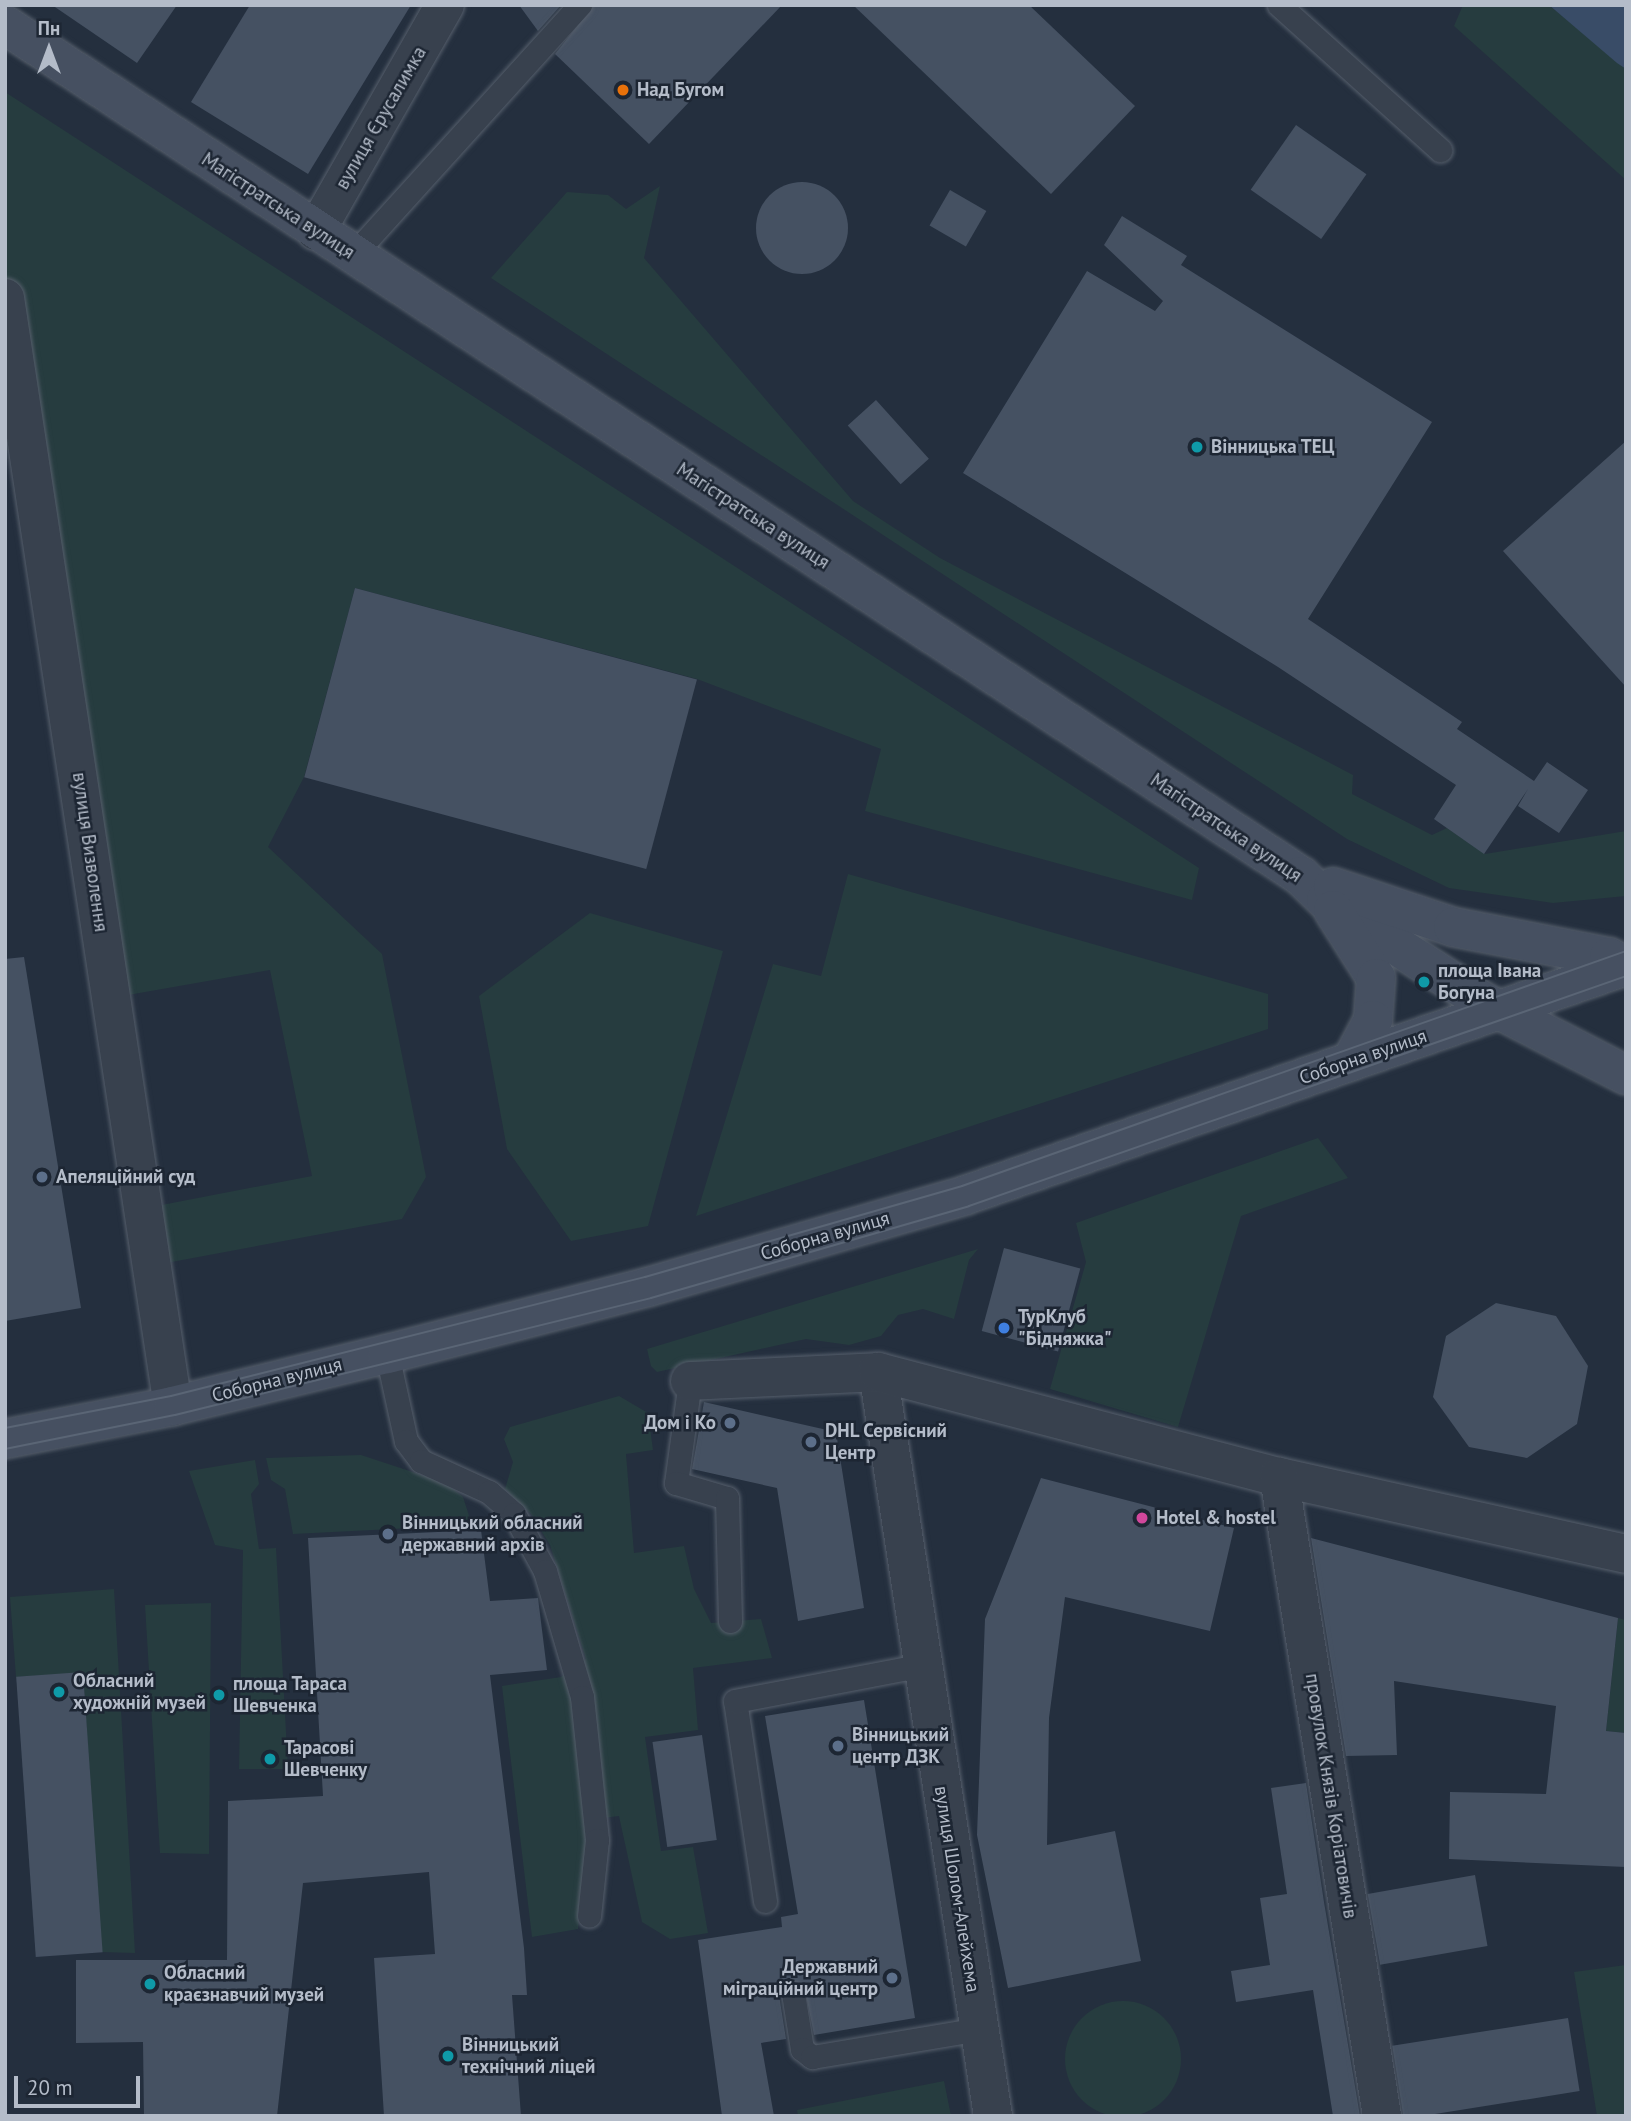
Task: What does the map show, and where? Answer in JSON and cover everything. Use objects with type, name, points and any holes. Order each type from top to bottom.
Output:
[{"type":"street","name":"вулиця Єрусалимка","points":[[316,231],[445,5]]},
{"type":"street","name":"Магістратська вулиця","points":[[5,25],[1497,1010],[1626,1075]]},
{"type":"street","name":"вулиця Визволення","points":[[5,298],[173,1406]]},
{"type":"street","points":[[1314,888],[1453,927],[1609,957],[1626,966]]},
{"type":"street","points":[[1314,888],[1376,978],[1373,1020],[1352,1060]]},
{"type":"street","name":"Соборна вулиця","points":[[5,1439],[173,1406],[387,1354],[648,1287],[966,1195],[1626,966]]},
{"type":"street","points":[[690,1381],[877,1372],[1279,1477],[1626,1555]]},
{"type":"street","name":"вулиця Шолом-Алейхема","points":[[877,1372],[993,2116]]},
{"type":"street","name":"провулок Князів Коріатовичів","points":[[1279,1477],[1382,2116]]},
{"type":"lane","points":[[5,10],[8,5]]},
{"type":"lane","points":[[353,254],[580,5]]},
{"type":"lane","points":[[1279,5],[1440,150]]},
{"type":"lane","points":[[387,1354],[406,1441],[421,1461],[489,1492],[514,1514],[545,1571],[582,1698],[597,1840],[589,1916]]},
{"type":"lane","points":[[690,1381],[676,1483],[727,1498],[730,1622]]},
{"type":"lane","points":[[765,1901],[734,1701],[923,1665]]},
{"type":"lane","points":[[793,1993],[802,2049],[812,2057],[979,2029]]},
{"type":"green space","points":[[1463,5],[1549,5],[1626,69],[1626,180],[1454,26]]},
{"type":"green space","points":[[5,92],[1199,868],[1192,900],[865,811],[881,749],[697,679],[355,588],[304,777],[268,847],[382,954],[426,1177],[402,1219],[150,1266],[141,1209],[312,1176],[270,970],[111,998],[5,312]]},
{"type":"green space","points":[[660,186],[644,258],[853,501],[940,558],[1353,775],[1352,794],[1432,835],[1447,828],[1485,854],[1626,831],[1626,896],[1553,903],[1449,888],[1347,839],[491,278],[567,192],[608,195],[626,209]]},
{"type":"green space","points":[[848,874],[1268,994],[1268,1029],[696,1216],[773,964],[821,976]]},
{"type":"green space","points":[[590,913],[723,951],[648,1226],[571,1241],[507,1149],[479,996]]},
{"type":"green space","points":[[1318,1138],[1348,1178],[1241,1216],[1178,1427],[1050,1389],[1086,1262],[1076,1223]]},
{"type":"green space","points":[[978,1249],[969,1260],[954,1319],[923,1309],[898,1315],[881,1336],[849,1345],[806,1339],[657,1372],[651,1366],[647,1349]]},
{"type":"green space","points":[[619,1396],[648,1413],[653,1450],[626,1454],[634,1553],[684,1546],[694,1589],[711,1623],[761,1619],[772,1658],[693,1668],[698,1730],[645,1737],[661,1851],[693,1847],[708,1933],[670,1939],[642,1922],[619,1816],[588,1820],[578,1929],[532,1937],[502,1686],[561,1677],[586,1659],[550,1545],[531,1514],[505,1489],[513,1462],[504,1439],[510,1427]]},
{"type":"green space","points":[[361,1455],[446,1483],[463,1497],[472,1525],[293,1534],[285,1489],[271,1480],[266,1458]]},
{"type":"green space","points":[[255,1460],[259,1484],[251,1494],[259,1549],[276,1548],[288,1769],[239,1769],[243,1550],[215,1545],[189,1471]]},
{"type":"green space","points":[[114,1589],[135,1953],[101,1952],[83,1673],[16,1677],[10,1597]]},
{"type":"green space","points":[[211,1603],[209,1854],[160,1853],[145,1605]]},
{"type":"green space","points":[[1618,1618],[1626,1620],[1626,1733],[1606,1731]]},
{"type":"green space","points":[[1626,1965],[1626,2116],[1597,2116],[1574,1972]]},
{"type":"green space","points":[[1123,2001],[1145,2006],[1164,2018],[1176,2037],[1181,2059],[1176,2081],[1164,2100],[1145,2112],[1123,2117],[1101,2112],[1082,2100],[1070,2081],[1065,2059],[1070,2037],[1082,2018],[1101,2006]]},
{"type":"green space","points":[[944,2081],[951,2116],[798,2116],[797,2110]]},
{"type":"water","points":[[1549,5],[1626,5],[1626,69],[1617,63]]},
{"type":"building","points":[[52,5],[177,5],[137,63]]},
{"type":"building","points":[[250,5],[411,5],[308,174],[191,102]]},
{"type":"building","points":[[519,5],[561,5],[538,31]]},
{"type":"building","points":[[594,5],[782,5],[649,144],[555,54]]},
{"type":"building","points":[[853,5],[1029,5],[1135,106],[1051,194]]},
{"type":"building","points":[[1296,125],[1366,174],[1321,239],[1251,190]]},
{"type":"building","points":[[793,182],[811,182],[828,189],[841,202],[848,219],[848,237],[841,254],[828,267],[811,274],[793,274],[776,267],[763,254],[756,237],[756,219],[763,202],[776,189]]},
{"type":"building","points":[[950,190],[986,211],[966,247],[930,226]]},
{"type":"building","name":"Вінницька ТЕЦ","points":[[1122,216],[1187,256],[1181,265],[1432,422],[1308,619],[1462,722],[1457,729],[1534,781],[1547,762],[1588,790],[1559,833],[1518,806],[1528,789],[1484,854],[1434,819],[1456,785],[1278,667],[963,473],[1087,271],[1155,311],[1163,301],[1104,245]]},
{"type":"building","points":[[876,400],[929,459],[901,484],[848,425]]},
{"type":"building","points":[[1626,441],[1626,687],[1503,551]]},
{"type":"building","points":[[355,588],[697,680],[646,869],[304,777]]},
{"type":"building","points":[[24,957],[81,1308],[5,1321],[5,959]]},
{"type":"building","points":[[1004,1248],[1080,1268],[1058,1352],[982,1331]]},
{"type":"building","points":[[1496,1303],[1556,1316],[1588,1366],[1577,1424],[1527,1458],[1469,1447],[1433,1397],[1446,1336]]},
{"type":"building","points":[[704,1402],[836,1432],[864,1608],[798,1621],[777,1488],[692,1469]]},
{"type":"building","points":[[1041,1478],[1234,1528],[1210,1631],[1065,1597],[1049,1718],[1047,1845],[1115,1831],[1141,1961],[1008,1988],[977,1835],[985,1619]]},
{"type":"building","points":[[481,1530],[490,1601],[538,1598],[547,1670],[490,1675],[524,1948],[527,1995],[512,1995],[521,2116],[384,2116],[374,1958],[435,1954],[429,1872],[303,1883],[277,2116],[144,2116],[143,2042],[76,2043],[76,1960],[227,1960],[228,1801],[323,1796],[308,1538]]},
{"type":"building","points":[[1311,1538],[1618,1618],[1606,1731],[1626,1733],[1626,1867],[1449,1859],[1450,1792],[1546,1794],[1556,1706],[1394,1681],[1397,1755],[1346,1756]]},
{"type":"building","points":[[83,1672],[103,1952],[36,1957],[16,1677]]},
{"type":"building","points":[[864,1700],[915,2018],[814,2035],[804,1985],[785,1982],[779,1995],[786,2039],[761,2043],[774,2116],[722,2116],[698,1940],[782,1927],[781,1917],[798,1914],[765,1716]]},
{"type":"building","points":[[702,1735],[717,1840],[667,1847],[652,1742]]},
{"type":"building","points":[[1306,1783],[1360,2116],[1333,2116],[1313,1990],[1236,2002],[1231,1971],[1270,1965],[1260,1898],[1287,1894],[1271,1788]]},
{"type":"building","points":[[1475,1875],[1488,1946],[1380,1965],[1368,1894]]},
{"type":"building","points":[[1568,2018],[1580,2091],[1422,2116],[1403,2116],[1392,2046]]},
{"type":"tram line","points":[[5,1428],[171,1396],[645,1277],[962,1186],[1626,951]]},
{"type":"tram line","points":[[5,1449],[175,1415],[651,1298],[969,1206],[1626,976]]},
{"type":"place","name":"Над Бугом","points":[[623,90]]},
{"type":"place","name":"Вінницька ТЕЦ","points":[[1197,447]]},
{"type":"place","name":"площа Івана Богуна","points":[[1424,982]]},
{"type":"place","name":"Апеляційний суд","points":[[42,1177]]},
{"type":"place","name":"ТурКлуб \"Бідняжка\"","points":[[1004,1328]]},
{"type":"place","name":"Дом і Ко","points":[[730,1423]]},
{"type":"place","name":"DHL Сервісний Центр","points":[[811,1442]]},
{"type":"place","name":"Hotel & hostel","points":[[1142,1518]]},
{"type":"place","name":"Вінницький обласний державний архів","points":[[388,1534]]},
{"type":"place","name":"Обласний художній музей","points":[[59,1692]]},
{"type":"place","name":"площа Тараса Шевченка","points":[[219,1695]]},
{"type":"place","name":"Вінницький центр ДЗК","points":[[838,1746]]},
{"type":"place","name":"Тарасові Шевченку","points":[[270,1759]]},
{"type":"place","name":"Державний міграційний центр","points":[[892,1978]]},
{"type":"place","name":"Обласний краєзнавчий музей","points":[[150,1984]]},
{"type":"place","name":"Вінницький технічний ліцей","points":[[448,2056]]}]
